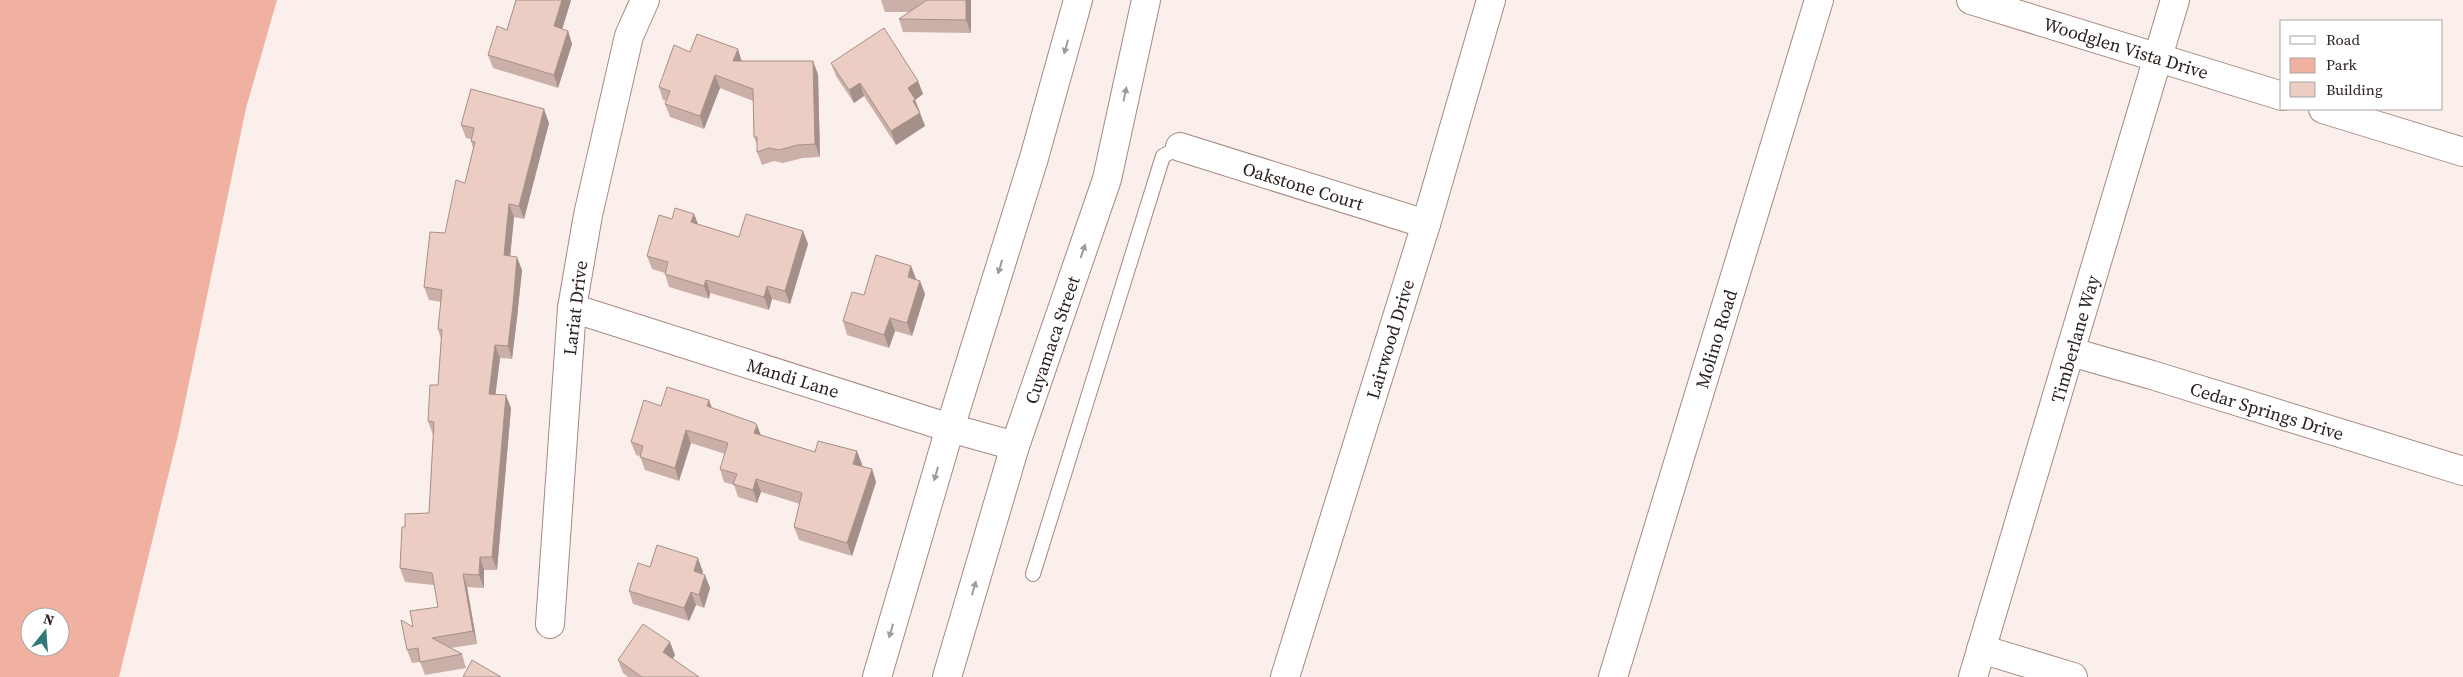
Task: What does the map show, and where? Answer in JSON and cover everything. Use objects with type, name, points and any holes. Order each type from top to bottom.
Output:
[{"type":"street","name":"Lariat Drive","points":[[550,624],[572,308],[588,215],[630,36],[645,0]]},
{"type":"street","points":[[878,677],[950,428],[1034,158],[1078,0]]},
{"type":"street","name":"Cuyamaca Street","points":[[947,677],[1015,446],[1108,179],[1146,0]]},
{"type":"street","name":"Lairwood Drive","points":[[1285,677],[1426,224],[1491,0]]},
{"type":"street","name":"Molino Road","points":[[1613,677],[1819,0]]},
{"type":"street","name":"Woodglen Vista Drive","points":[[1971,0],[2280,95]]},
{"type":"street","name":"Timberlane Way","points":[[1973,677],[2071,352],[2156,58],[2175,0]]},
{"type":"street","points":[[2326,110],[2463,152]]},
{"type":"street","name":"Oakstone Court","points":[[1180,147],[1426,224]]},
{"type":"street","name":"Mandi Lane","points":[[572,308],[950,428],[1015,446]]},
{"type":"street","name":"Cedar Springs Drive","points":[[2071,352],[2152,374],[2463,471]]},
{"type":"street","points":[[1982,649],[2073,677]]},
{"type":"lane","points":[[1033,574],[1163,156],[1180,147]]},
{"type":"green space","points":[[0,0],[277,0],[246,108],[179,431],[119,677],[0,677]]},
{"type":"building","points":[[516,0],[562,0],[554,26],[568,31],[554,75],[488,55],[497,26],[507,30]]},
{"type":"building","points":[[927,0],[966,0],[966,20],[899,19]]},
{"type":"building","points":[[884,28],[918,81],[908,88],[915,99],[913,101],[920,113],[891,131],[860,83],[849,90],[831,63]]},
{"type":"building","points":[[697,34],[738,49],[733,61],[813,61],[815,144],[798,145],[779,150],[769,148],[757,152],[757,137],[754,137],[753,89],[715,75],[700,116],[665,104],[670,91],[659,87],[674,45],[690,52]]},
{"type":"building","points":[[471,89],[544,109],[519,206],[509,204],[504,255],[517,257],[513,305],[508,346],[495,345],[489,394],[506,395],[492,557],[480,557],[479,575],[463,574],[473,631],[432,638],[462,654],[420,662],[418,648],[407,650],[401,620],[413,627],[410,611],[438,607],[432,573],[400,568],[402,527],[405,527],[405,514],[429,513],[434,422],[428,421],[430,385],[438,385],[442,330],[438,329],[442,290],[424,287],[430,232],[445,233],[456,180],[465,183],[475,142],[471,141],[474,128],[461,125]]},
{"type":"building","points":[[675,208],[694,214],[691,222],[739,237],[746,214],[803,231],[785,291],[767,286],[764,297],[706,280],[704,286],[665,274],[668,262],[647,256],[659,215],[672,219]]},
{"type":"building","points":[[876,255],[911,266],[908,277],[920,281],[907,323],[890,318],[884,335],[843,321],[852,292],[864,295]]},
{"type":"building","points":[[667,387],[709,400],[707,406],[755,423],[757,425],[754,433],[815,452],[818,441],[857,451],[853,464],[872,469],[847,543],[794,527],[802,493],[756,479],[753,490],[733,484],[737,474],[720,469],[728,443],[686,430],[675,468],[640,457],[643,446],[631,442],[644,400],[661,406]]},
{"type":"building","points":[[657,545],[698,558],[694,571],[705,575],[699,595],[691,592],[684,608],[629,591],[638,563],[650,567]]},
{"type":"building","points":[[643,624],[670,642],[663,652],[699,677],[642,677],[618,660]]},
{"type":"building","points":[[472,660],[501,677],[463,677]]}]
